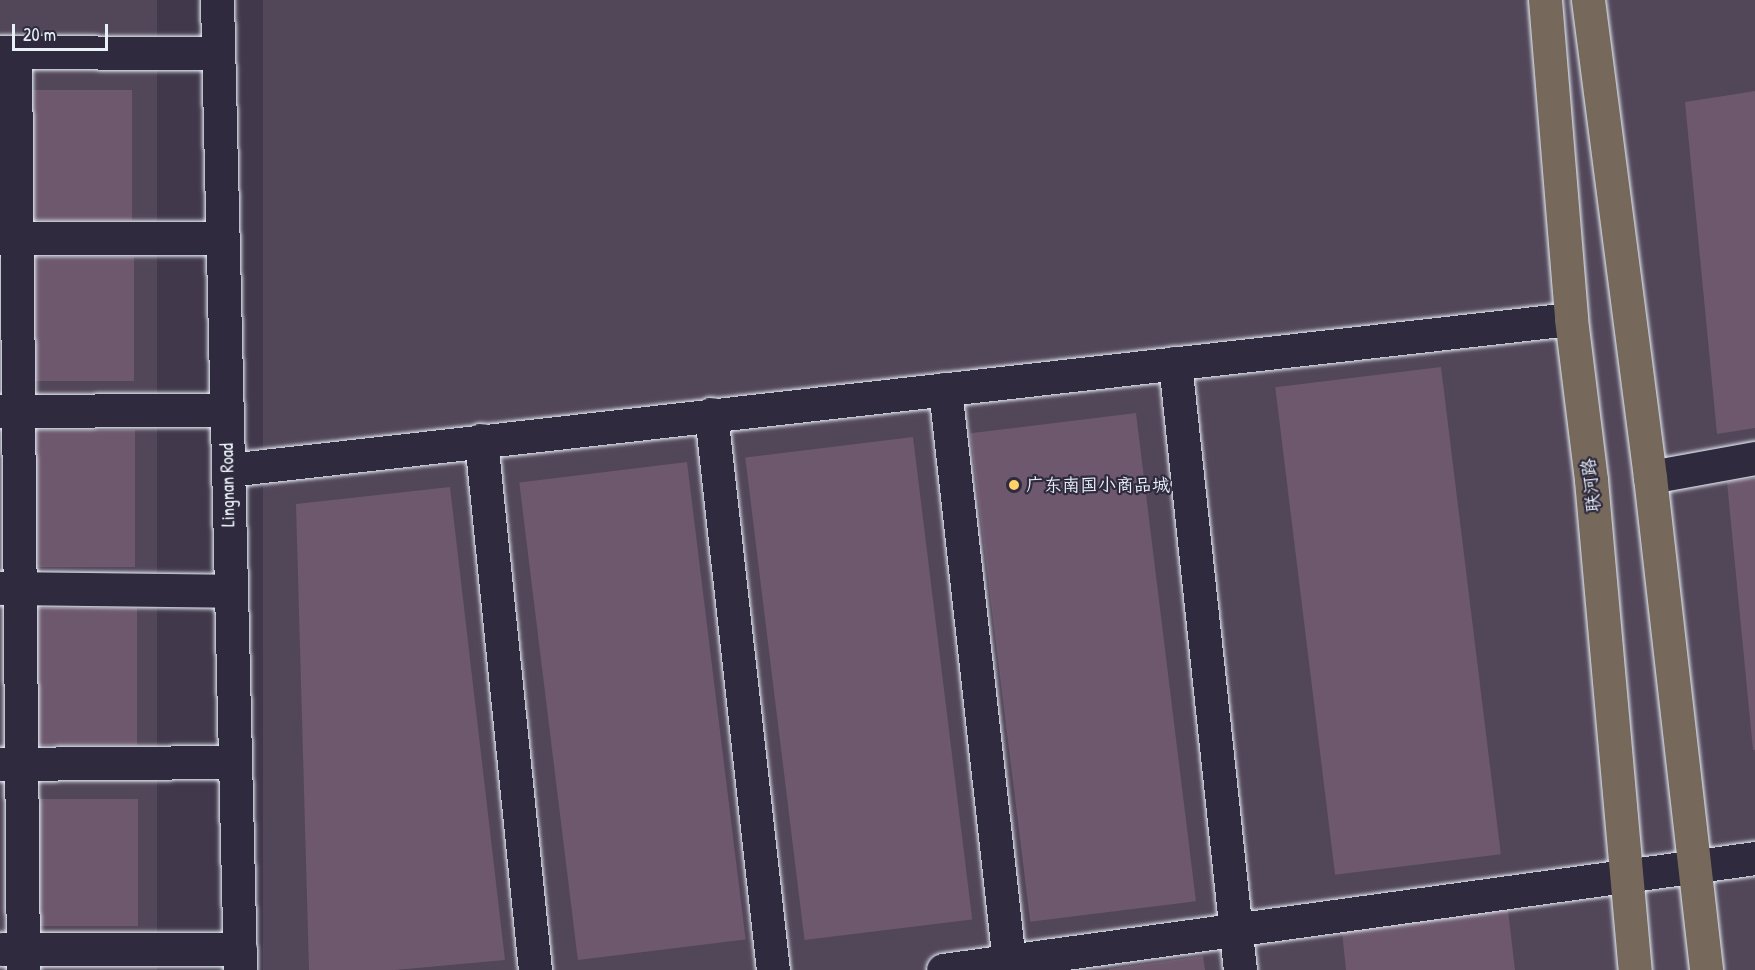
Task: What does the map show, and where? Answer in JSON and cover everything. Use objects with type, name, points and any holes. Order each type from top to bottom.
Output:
[{"type":"main road","name":"联河路","points":[[1545,0],[1571,319],[1591,480],[1624,877],[1635,970]]},
{"type":"main road","points":[[1588,0],[1650,477],[1706,970]]},
{"type":"street","name":"Lingnan Road","points":[[217,0],[240,960]]},
{"type":"street","points":[[217,53],[7,52],[11,764],[15,956],[240,960]]},
{"type":"street","points":[[8,238],[222,238]]},
{"type":"street","points":[[228,470],[1571,319]]},
{"type":"street","points":[[1175,363],[1240,970]]},
{"type":"street","points":[[945,389],[1009,965]]},
{"type":"street","points":[[9,411],[226,410]]},
{"type":"street","points":[[711,414],[772,970]]},
{"type":"street","points":[[481,440],[535,970]]},
{"type":"street","points":[[1650,477],[1755,458]]},
{"type":"street","points":[[10,588],[231,591]]},
{"type":"street","points":[[11,764],[235,762]]},
{"type":"street","points":[[943,970],[1009,965],[1236,930],[1755,858]]},
{"type":"shaded area","points":[[0,0],[157,0],[157,970],[0,970]]},
{"type":"shaded area","name":"广东南国小商品城","points":[[263,0],[1755,0],[1755,970],[263,970]]},
{"type":"building","points":[[30,90],[132,90],[132,220],[30,220]]},
{"type":"building","points":[[1755,91],[1755,428],[1717,434],[1685,102]]},
{"type":"building","points":[[32,257],[134,257],[134,381],[32,381]]},
{"type":"building","points":[[1441,367],[1501,854],[1335,875],[1275,387]]},
{"type":"building","points":[[1136,413],[1196,901],[1030,922],[970,433]]},
{"type":"building","points":[[33,430],[135,430],[135,567],[33,567]]},
{"type":"building","points":[[913,437],[972,919],[804,940],[745,458]]},
{"type":"building","points":[[687,462],[746,939],[578,960],[519,483]]},
{"type":"building","points":[[1755,478],[1755,750],[1753,750],[1727,482]]},
{"type":"building","points":[[450,487],[505,960],[395,970],[309,970],[296,504]]},
{"type":"building","points":[[35,608],[137,608],[137,745],[35,745]]},
{"type":"building","points":[[36,799],[138,799],[138,926],[36,926]]},
{"type":"building","points":[[1508,910],[1515,970],[1346,970],[1342,932]]},
{"type":"building","points":[[1203,956],[1205,970],[1109,970],[1109,969]]},
{"type":"place","name":"广东南国小商品城","points":[[1014,485]]}]
